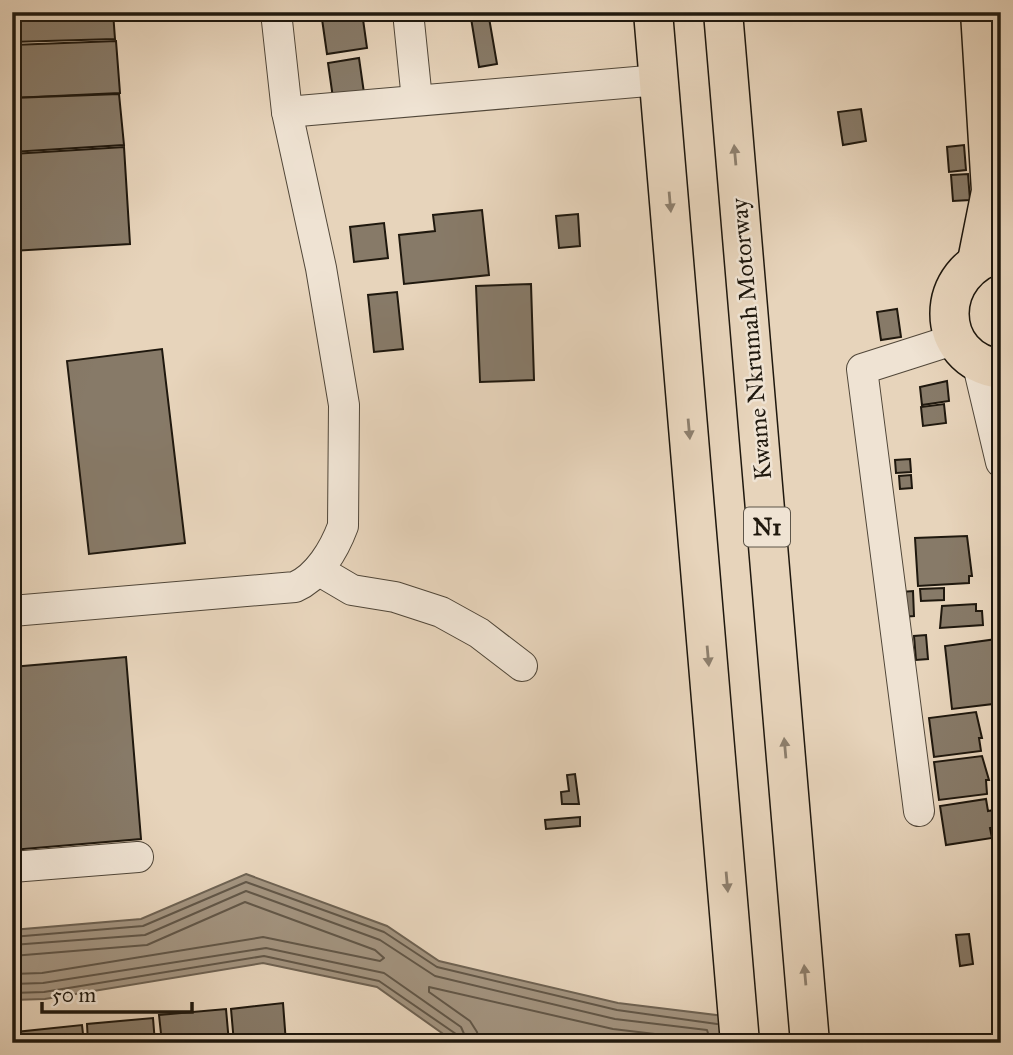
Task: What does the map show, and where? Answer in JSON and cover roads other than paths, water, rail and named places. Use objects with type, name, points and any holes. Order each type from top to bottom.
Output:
[{"type":"main road","points":[[653,12],[740,1043]]},
{"type":"main road","name":"Kwame Nkrumah Motorway","points":[[723,12],[810,1043]]},
{"type":"main road","points":[[978,356],[949,315],[953,290],[958,279],[989,257],[991,191],[980,12]]},
{"type":"street","points":[[12,611],[295,587],[308,582],[337,542],[342,527],[344,405],[321,268],[287,112],[276,12]]},
{"type":"street","points":[[408,12],[417,100]]},
{"type":"street","points":[[287,112],[659,80]]},
{"type":"street","points":[[919,811],[862,369],[978,356],[1001,462]]},
{"type":"street","points":[[318,570],[352,590],[395,597],[442,612],[480,633],[522,666]]},
{"type":"street","points":[[12,867],[138,857]]},
{"type":"water","points":[[246,874],[387,926],[439,961],[618,1003],[724,1016],[726,1043],[456,1043],[377,987],[263,963],[45,999],[12,1000],[12,930],[141,919]]},
{"type":"waterway","points":[[948,1043],[1001,1038]]}]
